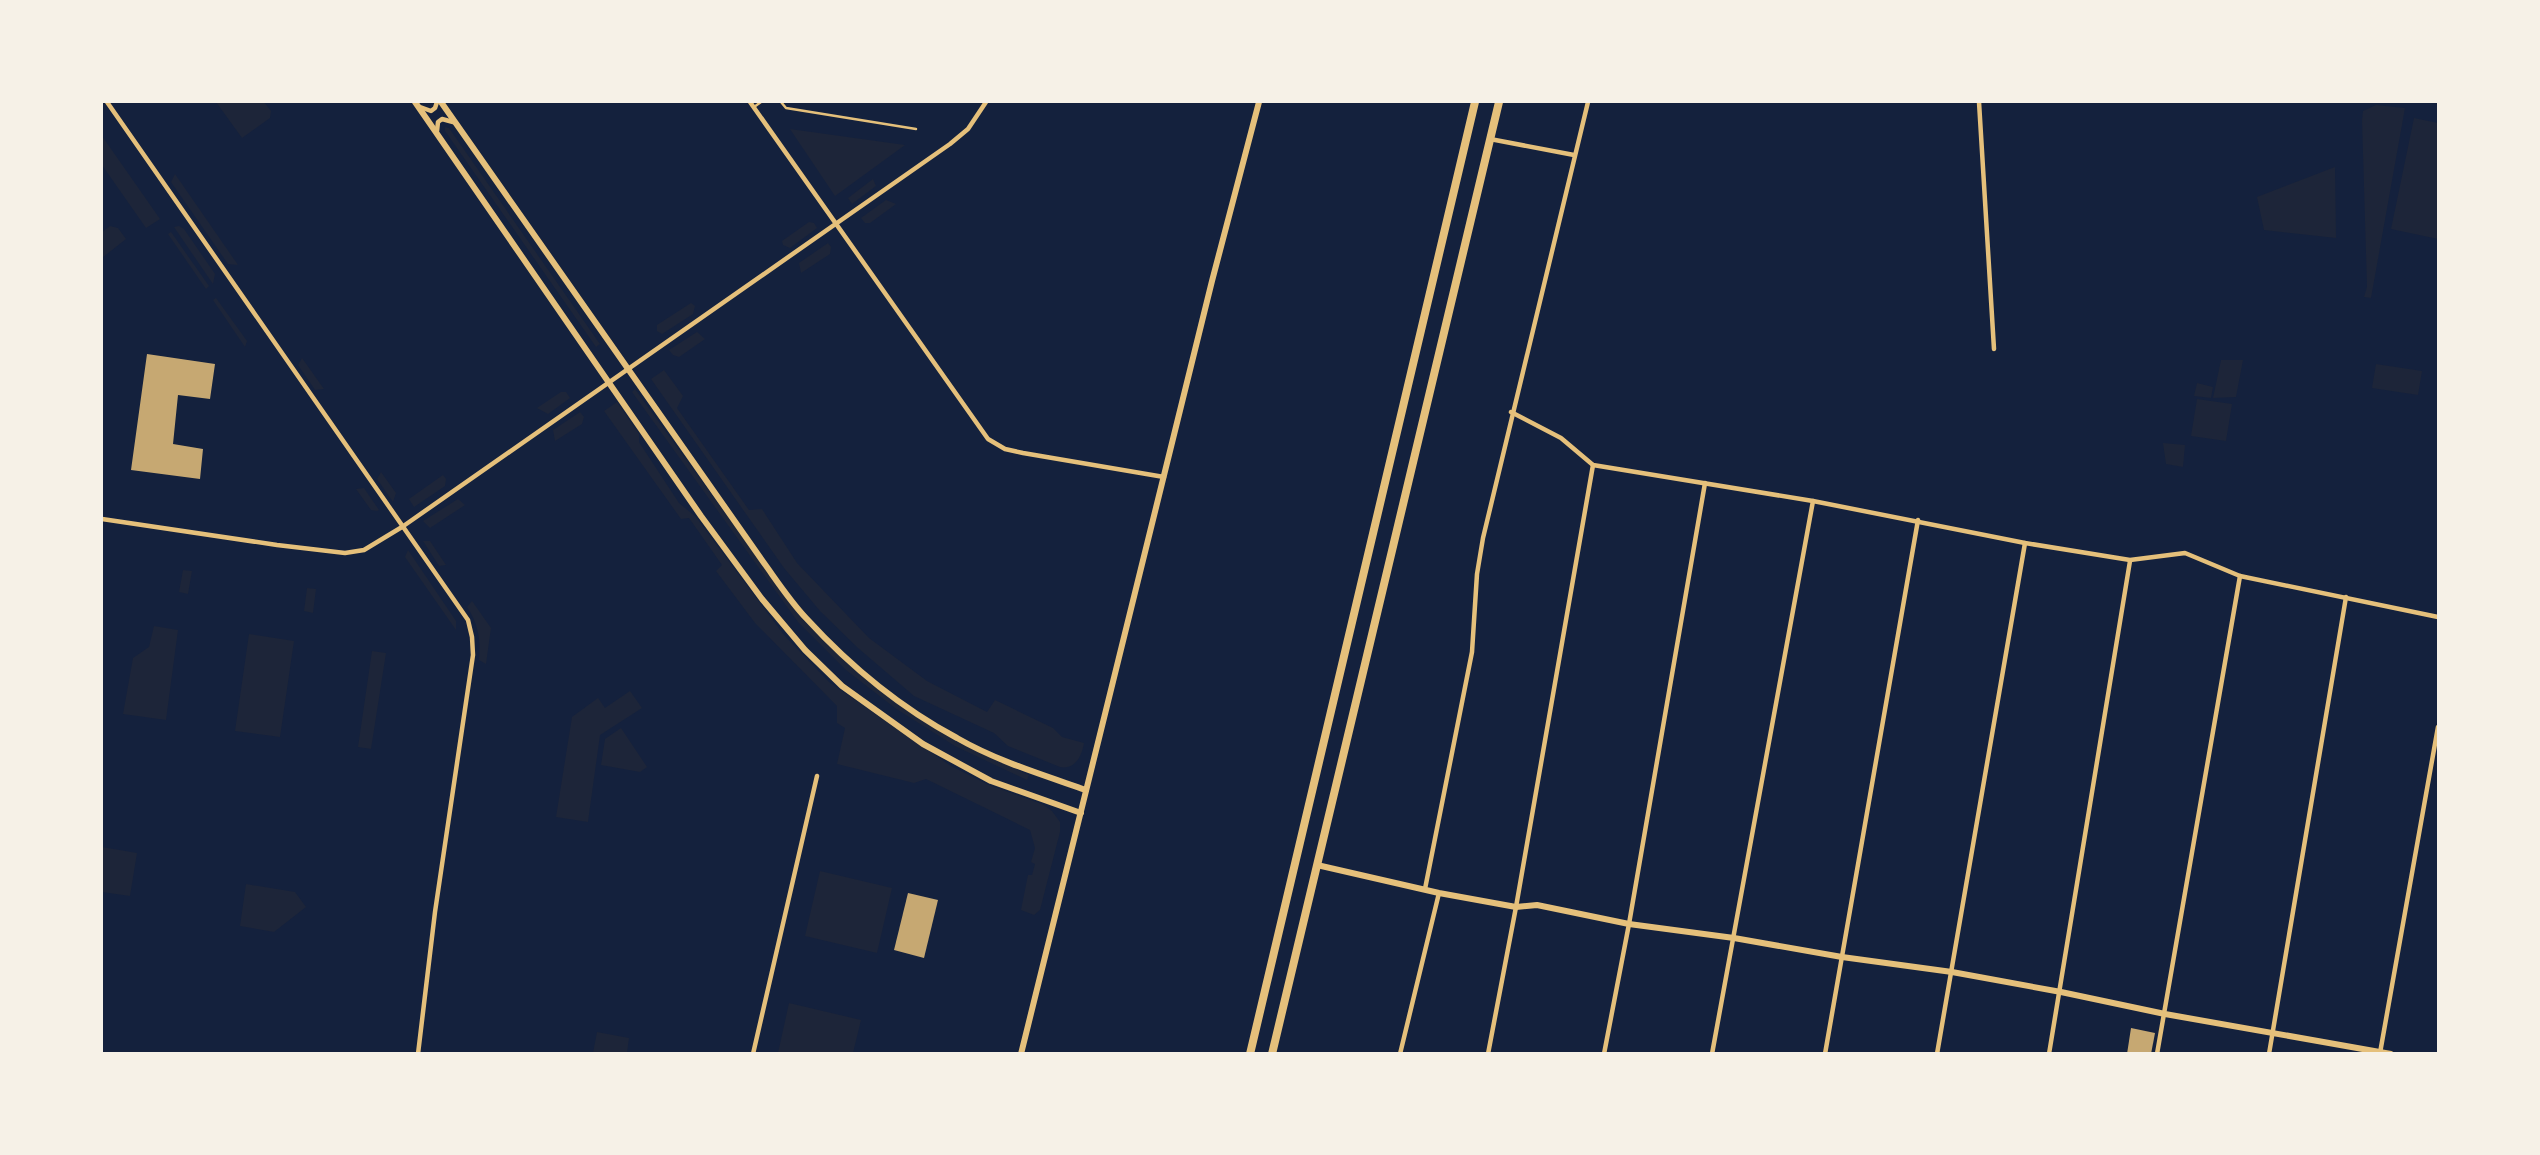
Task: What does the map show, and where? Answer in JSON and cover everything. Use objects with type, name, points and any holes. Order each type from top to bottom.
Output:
[{"type":"highway","points":[[1250,1054],[1475,102]]},
{"type":"highway","points":[[1272,1054],[1499,102]]},
{"type":"street","points":[[107,102],[468,620],[473,655],[418,1054]]},
{"type":"street","points":[[416,103],[425,111],[431,111],[439,102],[457,124],[772,574],[805,617],[849,661],[904,704],[957,739],[1086,790]]},
{"type":"street","points":[[102,519],[277,545],[345,553],[364,550],[402,527],[950,144],[968,129],[986,102]]},
{"type":"street","points":[[1021,1054],[1212,281],[1259,102]]},
{"type":"street","points":[[1425,889],[1472,652],[1482,538],[1588,102]]},
{"type":"street","points":[[1979,102],[1994,349]]},
{"type":"street","points":[[416,103],[761,599],[805,650],[842,686],[923,744],[991,781],[1081,813]]},
{"type":"street","points":[[752,104],[988,439],[995,445],[1023,453],[1164,477]]},
{"type":"street","points":[[439,136],[436,127],[438,122],[448,119],[457,124]]},
{"type":"street","points":[[1490,139],[1574,155]]},
{"type":"street","points":[[1511,412],[1561,438],[1593,465],[1813,501],[2130,561],[2185,553],[2240,576],[2438,617]]},
{"type":"street","points":[[1488,1054],[1593,465]]},
{"type":"street","points":[[1604,1054],[1705,483]]},
{"type":"street","points":[[1712,1054],[1813,501]]},
{"type":"street","points":[[1825,1054],[1918,520]]},
{"type":"street","points":[[1937,1054],[2025,543]]},
{"type":"street","points":[[2049,1054],[2130,561]]},
{"type":"street","points":[[2157,1054],[2240,576]]},
{"type":"street","points":[[2269,1054],[2346,597]]},
{"type":"street","points":[[2380,1053],[2438,727]]},
{"type":"street","points":[[753,1054],[817,776]]},
{"type":"street","points":[[1317,865],[1439,893],[1516,907],[1537,905],[1629,924],[1952,972],[2165,1014],[2391,1054]]},
{"type":"street","points":[[1400,1054],[1439,893]]},
{"type":"lane","points":[[752,104],[761,102]]},
{"type":"lane","points":[[781,102],[786,108],[916,129]]},
{"type":"shaded area","points":[[216,102],[264,102],[271,111],[270,118],[242,138]]},
{"type":"shaded area","points":[[2376,105],[2405,108],[2371,298],[2364,297],[2367,287],[2362,120],[2363,111]]},
{"type":"shaded area","points":[[2414,118],[2438,123],[2438,239],[2391,229]]},
{"type":"shaded area","points":[[445,127],[449,128],[600,344],[596,347],[445,131]]},
{"type":"shaded area","points":[[790,129],[905,145],[835,196]]},
{"type":"shaded area","points":[[102,136],[160,219],[146,228],[102,165]]},
{"type":"shaded area","points":[[2335,167],[2336,238],[2264,230],[2257,197]]},
{"type":"shaded area","points":[[175,174],[238,265],[228,264],[171,182]]},
{"type":"shaded area","points":[[873,179],[876,186],[852,204],[848,198]]},
{"type":"shaded area","points":[[886,200],[896,204],[870,223],[865,223],[861,218]]},
{"type":"shaded area","points":[[809,222],[814,223],[817,228],[790,248],[783,245],[782,241]]},
{"type":"shaded area","points":[[110,226],[118,228],[126,239],[102,258],[102,232]]},
{"type":"shaded area","points":[[174,227],[184,229],[215,274],[213,284]]},
{"type":"shaded area","points":[[171,232],[209,286],[206,289],[168,234]]},
{"type":"shaded area","points":[[828,243],[831,247],[830,254],[801,273],[799,263]]},
{"type":"shaded area","points":[[216,298],[247,341],[245,347],[213,300]]},
{"type":"shaded area","points":[[691,303],[695,306],[693,314],[662,334],[657,331],[657,325]]},
{"type":"shaded area","points":[[697,332],[705,339],[679,357],[669,350]]},
{"type":"shaded area","points":[[302,358],[324,389],[315,390],[298,365]]},
{"type":"shaded area","points":[[2221,360],[2243,360],[2236,397],[2213,398]]},
{"type":"shaded area","points":[[2376,364],[2422,371],[2418,395],[2372,388]]},
{"type":"shaded area","points":[[664,370],[683,396],[677,408],[749,510],[762,509],[797,563],[869,638],[927,681],[987,712],[995,700],[1053,728],[1062,737],[1084,743],[1077,761],[1070,766],[1060,767],[1008,746],[994,733],[914,696],[858,648],[820,611],[784,568],[651,379]]},
{"type":"shaded area","points":[[2197,383],[2213,387],[2211,398],[2194,396]]},
{"type":"shaded area","points":[[635,389],[802,619],[850,665],[897,704],[957,742],[1029,775],[1027,780],[955,746],[895,708],[846,670],[798,622],[632,392]]},
{"type":"shaded area","points":[[561,392],[566,392],[570,398],[548,414],[537,408]]},
{"type":"shaded area","points":[[2197,399],[2232,404],[2226,441],[2191,436]]},
{"type":"shaded area","points":[[617,402],[639,434],[639,442],[679,503],[696,517],[784,635],[829,682],[951,766],[989,785],[1042,804],[1052,811],[1060,822],[1060,832],[1040,910],[1034,915],[1021,910],[1028,875],[1032,875],[1035,864],[1031,862],[1035,848],[1030,830],[926,779],[914,783],[837,764],[845,728],[837,723],[837,706],[755,623],[716,571],[722,565],[689,518],[681,519],[604,411]]},
{"type":"shaded area","points":[[580,412],[584,417],[582,424],[555,441],[553,430]]},
{"type":"shaded area","points":[[2163,443],[2185,445],[2183,467],[2166,464]]},
{"type":"shaded area","points":[[381,472],[396,493],[393,502],[377,479]]},
{"type":"shaded area","points":[[443,475],[446,479],[445,486],[414,507],[409,499]]},
{"type":"shaded area","points":[[364,488],[379,510],[371,510],[356,489]]},
{"type":"shaded area","points":[[458,499],[465,505],[430,528],[423,521]]},
{"type":"shaded area","points":[[423,541],[430,541],[446,565],[439,566]]},
{"type":"shaded area","points":[[408,550],[456,621],[456,630],[405,557]]},
{"type":"shaded area","points":[[183,570],[192,571],[188,594],[179,592]]},
{"type":"shaded area","points":[[307,588],[316,589],[313,613],[304,611]]},
{"type":"shaded area","points":[[472,601],[491,628],[486,664],[479,660],[478,632],[467,607]]},
{"type":"shaded area","points":[[154,626],[178,630],[166,720],[123,714],[133,658],[149,647]]},
{"type":"shaded area","points":[[249,634],[294,641],[280,737],[235,731]]},
{"type":"shaded area","points":[[372,651],[386,653],[371,749],[358,747]]},
{"type":"shaded area","points":[[630,691],[642,708],[600,735],[588,822],[556,817],[572,717],[598,698],[605,708]]},
{"type":"shaded area","points":[[621,728],[647,767],[640,772],[601,765],[605,739]]},
{"type":"shaded area","points":[[102,847],[137,853],[130,896],[102,892]]},
{"type":"shaded area","points":[[820,871],[892,888],[877,953],[805,936]]},
{"type":"shaded area","points":[[246,884],[295,892],[306,907],[274,932],[240,926]]},
{"type":"shaded area","points":[[789,1003],[861,1020],[853,1053],[778,1053]]},
{"type":"shaded area","points":[[597,1032],[629,1038],[627,1053],[593,1053]]},
{"type":"building","points":[[147,354],[215,364],[210,399],[178,395],[173,444],[203,449],[200,479],[131,470]]},
{"type":"building","points":[[908,893],[938,900],[924,958],[894,950]]},
{"type":"building","points":[[2131,1028],[2155,1033],[2151,1054],[2127,1054]]}]
